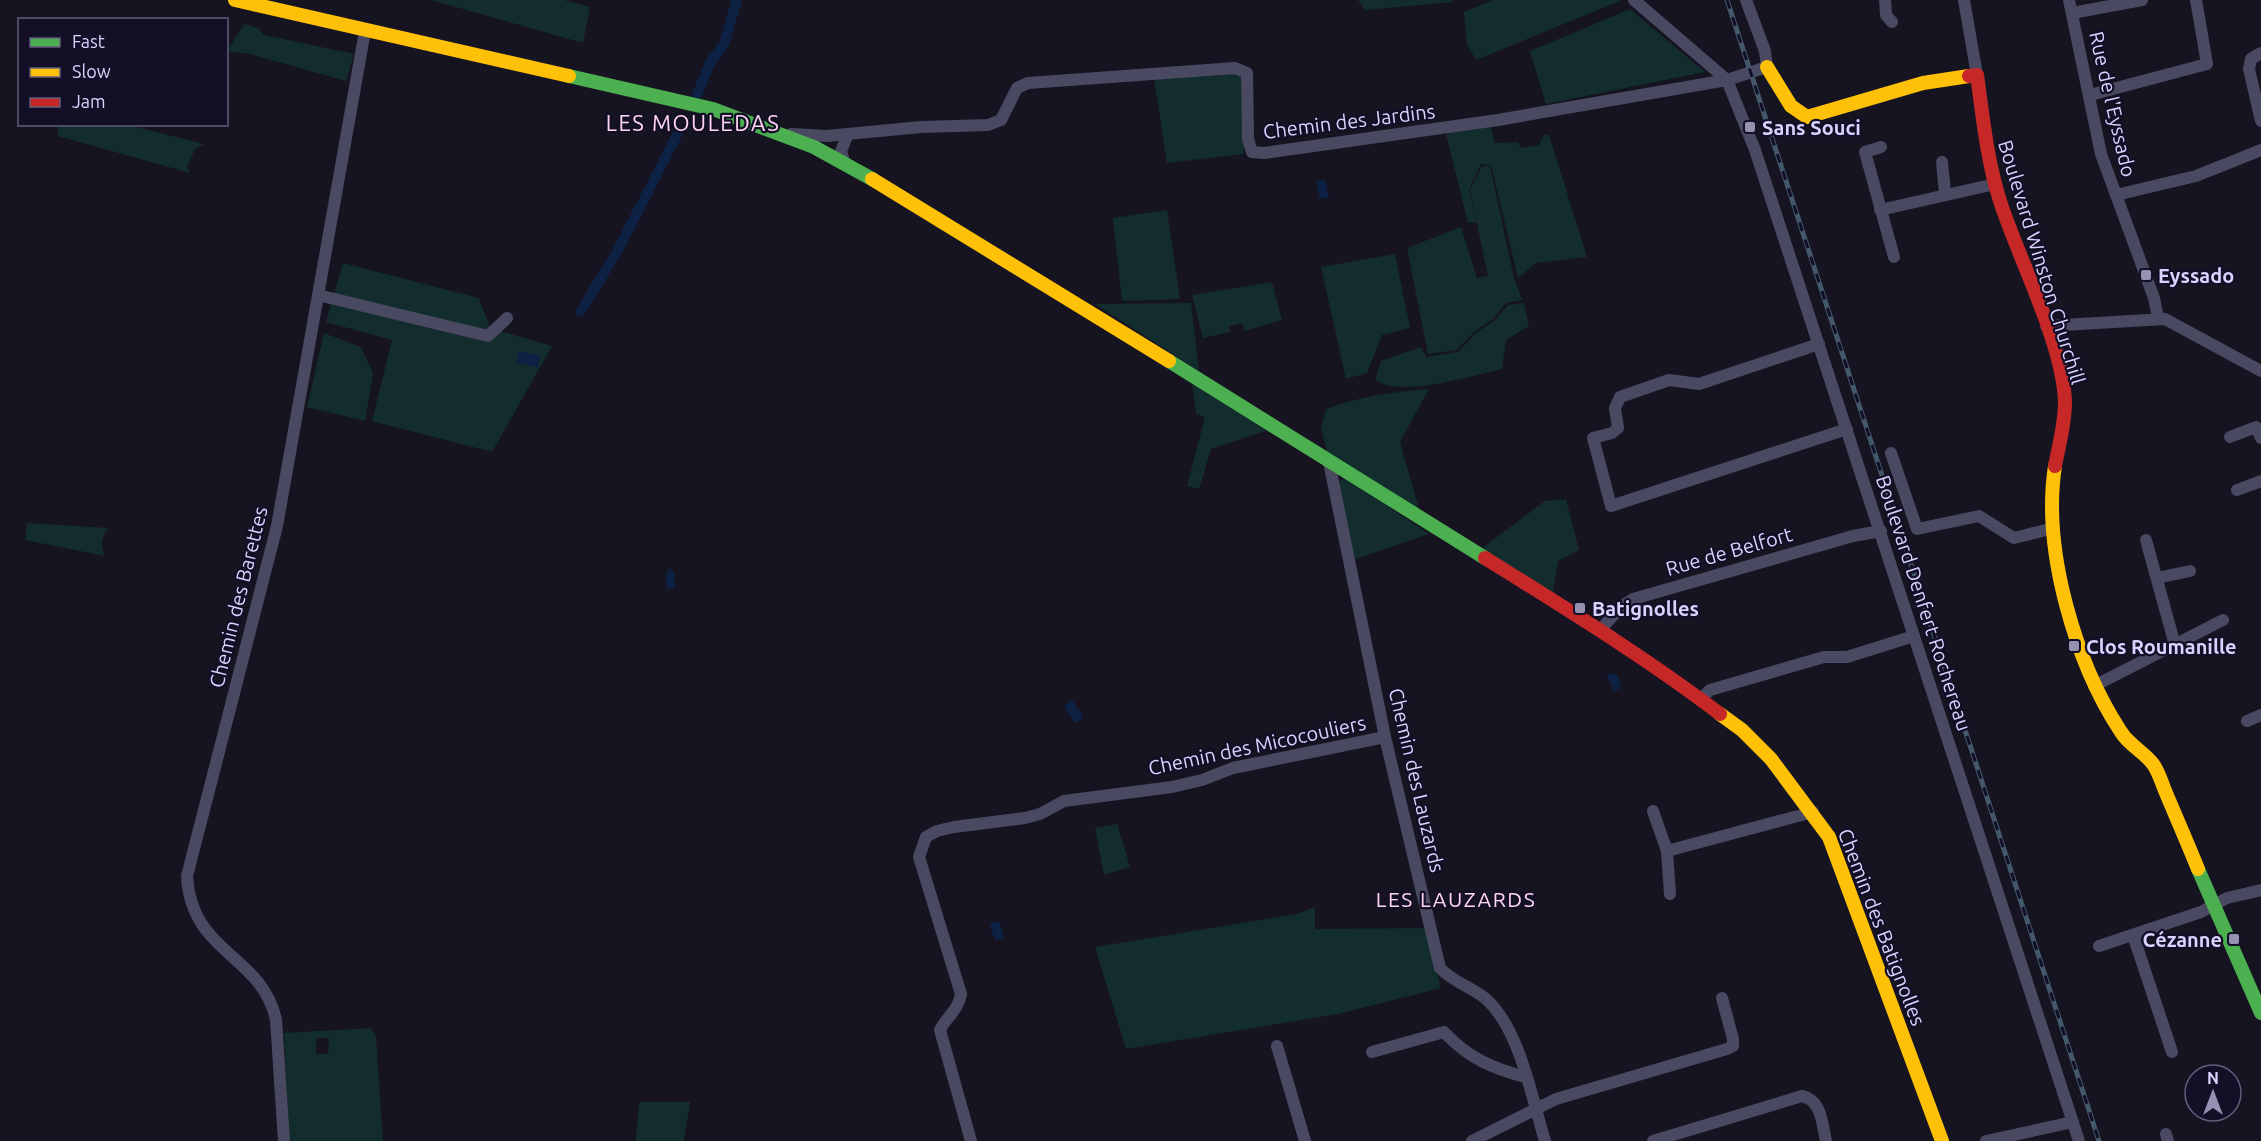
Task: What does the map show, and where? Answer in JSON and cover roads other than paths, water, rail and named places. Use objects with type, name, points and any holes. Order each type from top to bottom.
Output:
[{"type":"street","name":"Chemin des Batignolles","points":[[235,0],[713,109],[784,134],[844,161],[1100,317],[1600,630],[1671,677],[1742,730],[1771,759],[1813,812],[1829,837],[1942,1141]]},
{"type":"street","points":[[1634,0],[1727,80],[1767,68]]},
{"type":"street","points":[[1746,0],[1764,51],[1767,68],[1775,75],[1792,110],[1807,117],[1923,83],[1977,75],[1964,0]]},
{"type":"street","points":[[1885,0],[1886,15],[1892,22]]},
{"type":"street","name":"Rue de l'Eyssado","points":[[2069,0],[2101,154],[2154,298],[2158,318]]},
{"type":"street","points":[[2072,13],[2142,0]]},
{"type":"street","points":[[2090,95],[2206,64],[2196,0]]},
{"type":"street","name":"Chemin des Barettes","points":[[284,1141],[276,1020],[272,1002],[255,977],[219,946],[198,922],[188,891],[187,876],[277,526],[365,31]]},
{"type":"street","points":[[2261,52],[2251,59],[2249,69],[2261,122]]},
{"type":"street","name":"Chemin des Jardins","points":[[784,134],[827,136],[996,123],[1001,120],[1017,88],[1028,82],[1235,68],[1247,73],[1250,148],[1252,152],[1264,153],[1498,120],[1727,80]]},
{"type":"street","name":"Boulevard Winston Churchill","points":[[1977,75],[1981,120],[1995,184],[2046,326],[2063,391],[2064,427],[2052,489],[2054,528],[2066,599],[2094,686],[2122,735],[2153,765],[2261,1013]]},
{"type":"street","name":"Boulevard Denfert Rochereau","points":[[1727,80],[1755,150],[2079,1141]]},
{"type":"street","points":[[844,161],[841,151],[848,134]]},
{"type":"street","points":[[1881,147],[1865,152],[1894,257]]},
{"type":"street","points":[[2116,195],[2196,176],[2261,150]]},
{"type":"street","points":[[1942,162],[1945,193]]},
{"type":"street","points":[[1880,210],[1945,193],[1995,184]]},
{"type":"street","points":[[318,295],[488,336],[507,318]]},
{"type":"street","points":[[2046,326],[2158,318],[2176,323],[2261,371]]},
{"type":"street","points":[[1819,344],[1699,384],[1669,380],[1620,397],[1615,408],[1618,428],[1612,433],[1593,438],[1611,506],[1847,429]]},
{"type":"street","points":[[2230,437],[2256,427],[2261,438]]},
{"type":"street","points":[[1891,453],[1917,529],[1979,516],[2014,538],[2054,528]]},
{"type":"street","name":"Chemin des Lauzards","points":[[1329,462],[1385,737],[1440,968],[1451,980],[1488,1000],[1512,1037],[1545,1141]]},
{"type":"street","points":[[2237,490],[2261,481]]},
{"type":"street","name":"Rue de Belfort","points":[[1600,630],[1622,606],[1633,599],[1881,531]]},
{"type":"street","points":[[2146,540],[2175,645]]},
{"type":"street","points":[[2157,578],[2190,571]]},
{"type":"street","points":[[2094,686],[2223,620]]},
{"type":"street","points":[[1702,698],[1710,690],[1778,670],[1824,657],[1847,657],[1914,636]]},
{"type":"street","points":[[2247,721],[2261,715]]},
{"type":"street","name":"Chemin des Micocouliers","points":[[971,1141],[940,1030],[958,1007],[961,994],[919,857],[926,837],[954,827],[1041,814],[1064,801],[1172,787],[1202,780],[1233,768],[1385,737]]},
{"type":"street","points":[[1653,811],[1667,850],[1670,894]]},
{"type":"street","points":[[1667,850],[1813,812]]},
{"type":"street","points":[[2099,946],[2201,912],[2215,903],[2261,890]]},
{"type":"street","points":[[2133,935],[2172,1052]]},
{"type":"street","points":[[1472,1141],[1556,1099],[1733,1046],[1722,998]]},
{"type":"street","points":[[1372,1052],[1444,1032],[1461,1050],[1506,1072],[1525,1077]]},
{"type":"street","points":[[1277,1046],[1305,1141]]},
{"type":"street","points":[[1653,1141],[1802,1096],[1810,1098],[1817,1105],[1826,1141]]},
{"type":"street","points":[[1986,1141],[2073,1122]]},
{"type":"water","points":[[1325,180],[1329,197],[1320,199],[1316,182]]},
{"type":"water","points":[[519,351],[541,356],[538,368],[516,362]]},
{"type":"water","points":[[670,569],[674,572],[675,589],[667,589],[666,573]]},
{"type":"water","points":[[1617,674],[1621,688],[1614,691],[1607,675]]},
{"type":"water","points":[[1072,700],[1084,718],[1075,723],[1064,706]]},
{"type":"water","points":[[999,922],[1004,937],[995,940],[990,925]]},
{"type":"waterway","points":[[697,95],[710,63],[724,44],[737,0]]},
{"type":"waterway","points":[[581,311],[618,250],[678,133]]},
{"type":"railway","points":[[1727,0],[2099,1141]]},
{"type":"place","name":"Sans Souci","points":[[1750,127]]},
{"type":"place","name":"Eyssado","points":[[2146,275]]},
{"type":"place","name":"Batignolles","points":[[1580,608]]},
{"type":"place","name":"Clos Roumanille","points":[[2074,646]]},
{"type":"place","name":"Cézanne","points":[[2234,939]]},
{"type":"district","name":"LES MOULEDAS","points":[[693,122]]},
{"type":"district","name":"LES LAUZARDS","points":[[1456,899]]}]
